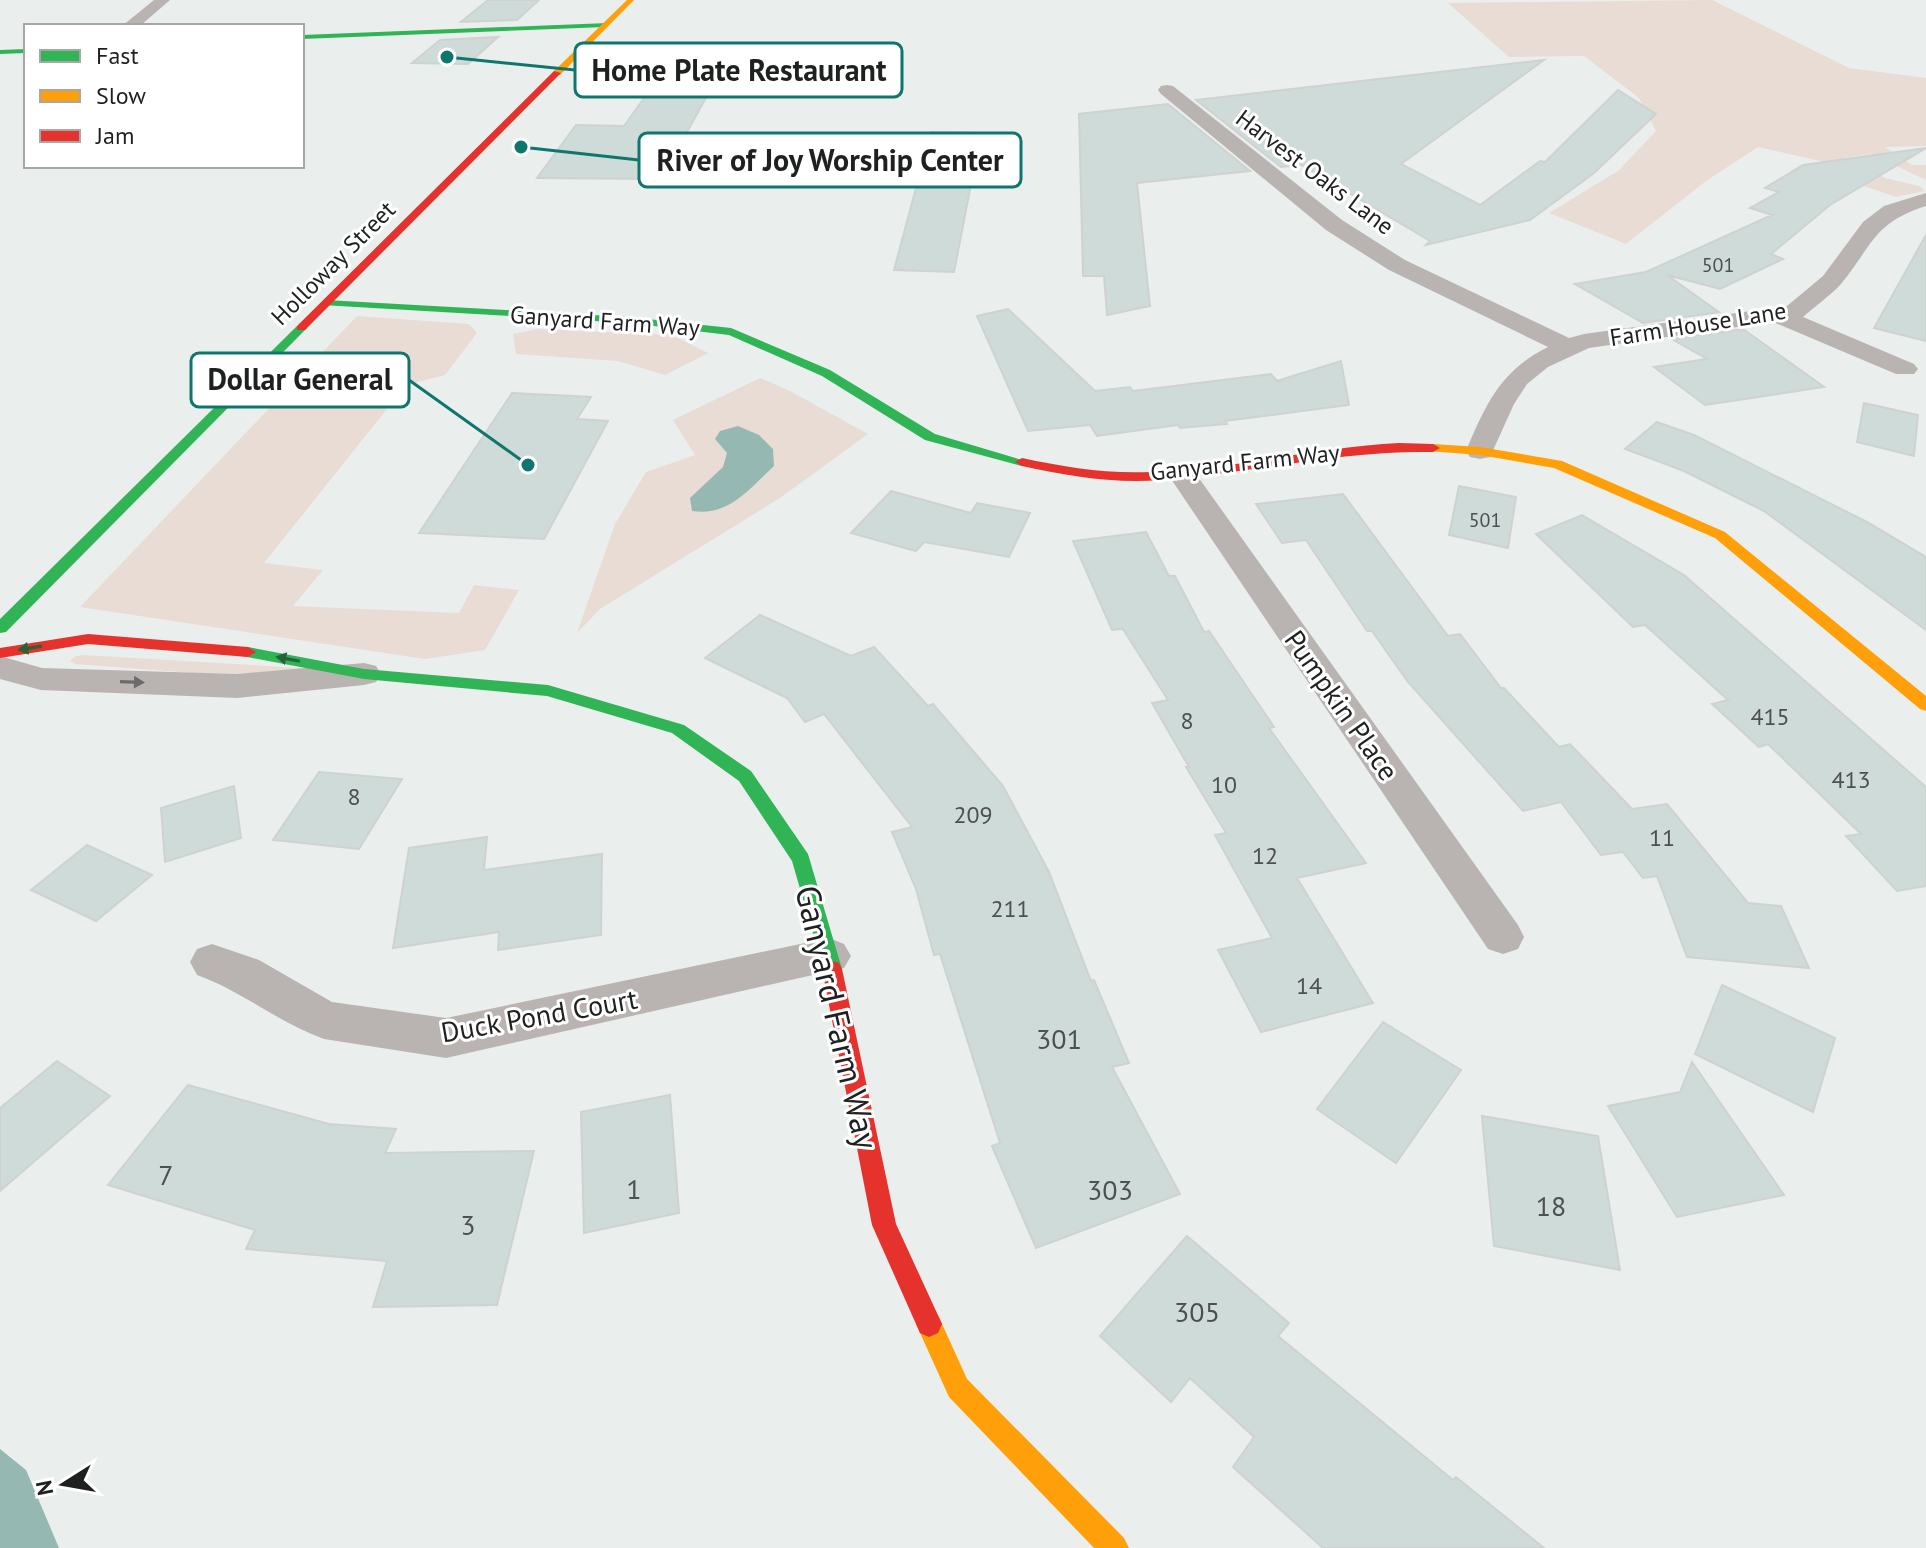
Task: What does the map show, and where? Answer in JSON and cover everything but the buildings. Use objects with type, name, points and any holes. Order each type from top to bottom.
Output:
[{"type":"main road","name":"Holloway Street","points":[[0,628],[631,0]]},
{"type":"main road","points":[[304,37],[605,25]]},
{"type":"main road","points":[[0,52],[24,51]]},
{"type":"main road","name":"Ganyard Farm Way","points":[[326,303],[629,320],[693,325],[731,332],[819,370],[930,437],[969,450],[1057,470],[1157,476],[1392,445],[1480,451],[1557,464],[1720,535],[1926,705]]},
{"type":"main road","name":"Ganyard Farm Way","points":[[0,653],[88,639],[261,653],[364,674],[548,691],[678,729],[745,776],[801,859],[829,956],[884,1225],[958,1388],[1114,1548]]},
{"type":"street","points":[[133,24],[163,0]]},
{"type":"street","name":"Harvest Oaks Lane","points":[[1167,90],[1314,210],[1393,263],[1567,347]]},
{"type":"street","name":"Farm House Lane","points":[[1480,451],[1495,415],[1519,376],[1567,347],[1584,341],[1794,312],[1831,281],[1871,227],[1891,210],[1926,199]]},
{"type":"street","points":[[1777,315],[1905,369]]},
{"type":"street","name":"Pumpkin Place","points":[[1181,473],[1503,937]]},
{"type":"street","name":"Ganyard Farm Way","points":[[0,667],[41,679],[237,686],[364,674]]},
{"type":"street","name":"Duck Pond Court","points":[[212,962],[243,973],[324,1020],[446,1038],[829,956]]},
{"type":"shaded area","points":[[1712,0],[1849,68],[1926,78],[1926,146],[1885,147],[1912,165],[1926,165],[1926,180],[1871,154],[1843,158],[1885,178],[1919,186],[1925,191],[1896,197],[1852,182],[1867,177],[1820,161],[1758,147],[1706,181],[1626,244],[1549,213],[1618,171],[1656,131],[1639,98],[1584,56],[1509,57],[1448,3]]},
{"type":"shaded area","points":[[357,316],[469,324],[477,333],[445,375],[406,385],[264,563],[323,570],[293,606],[459,613],[474,585],[519,590],[485,650],[425,659],[80,607]]},
{"type":"shaded area","points":[[538,329],[672,335],[708,353],[665,375],[618,361],[516,354],[513,334]]},
{"type":"shaded area","points":[[760,378],[868,434],[780,498],[600,609],[577,633],[615,524],[646,472],[695,455],[673,420]]},
{"type":"shaded area","points":[[738,426],[759,435],[773,449],[774,466],[728,505],[705,512],[692,511],[690,498],[723,467],[727,453],[715,439],[720,431]]},
{"type":"shaded area","points":[[84,655],[333,670],[247,677],[75,664],[70,661]]},
{"type":"shaded area","points":[[0,1449],[26,1470],[59,1548],[0,1548]]},
{"type":"traffic: fast","points":[[304,37],[605,25]]},
{"type":"traffic: fast","points":[[0,52],[24,51]]},
{"type":"traffic: fast","points":[[326,303],[629,320],[731,332],[826,373],[930,437],[1022,462]]},
{"type":"traffic: fast","points":[[0,628],[301,328]]},
{"type":"traffic: fast","points":[[248,652],[364,674],[548,691],[678,729],[745,776],[801,859],[832,969]]},
{"type":"traffic: slow","points":[[557,73],[631,0]]},
{"type":"traffic: slow","points":[[1433,448],[1480,451],[1557,464],[1720,535],[1926,705]]},
{"type":"traffic: slow","points":[[929,1324],[958,1388],[1114,1548]]},
{"type":"traffic: jam","points":[[301,328],[557,73]]},
{"type":"traffic: jam","points":[[1022,462],[1091,474],[1145,477],[1331,452],[1433,448]]},
{"type":"traffic: jam","points":[[0,653],[88,639],[248,652]]},
{"type":"traffic: jam","points":[[832,969],[884,1225],[929,1324]]},
{"type":"place","name":"Home Plate Restaurant","points":[[447,57]]},
{"type":"place","name":"River of Joy Worship Center","points":[[521,147]]},
{"type":"place","name":"Dollar General","points":[[528,465]]}]
